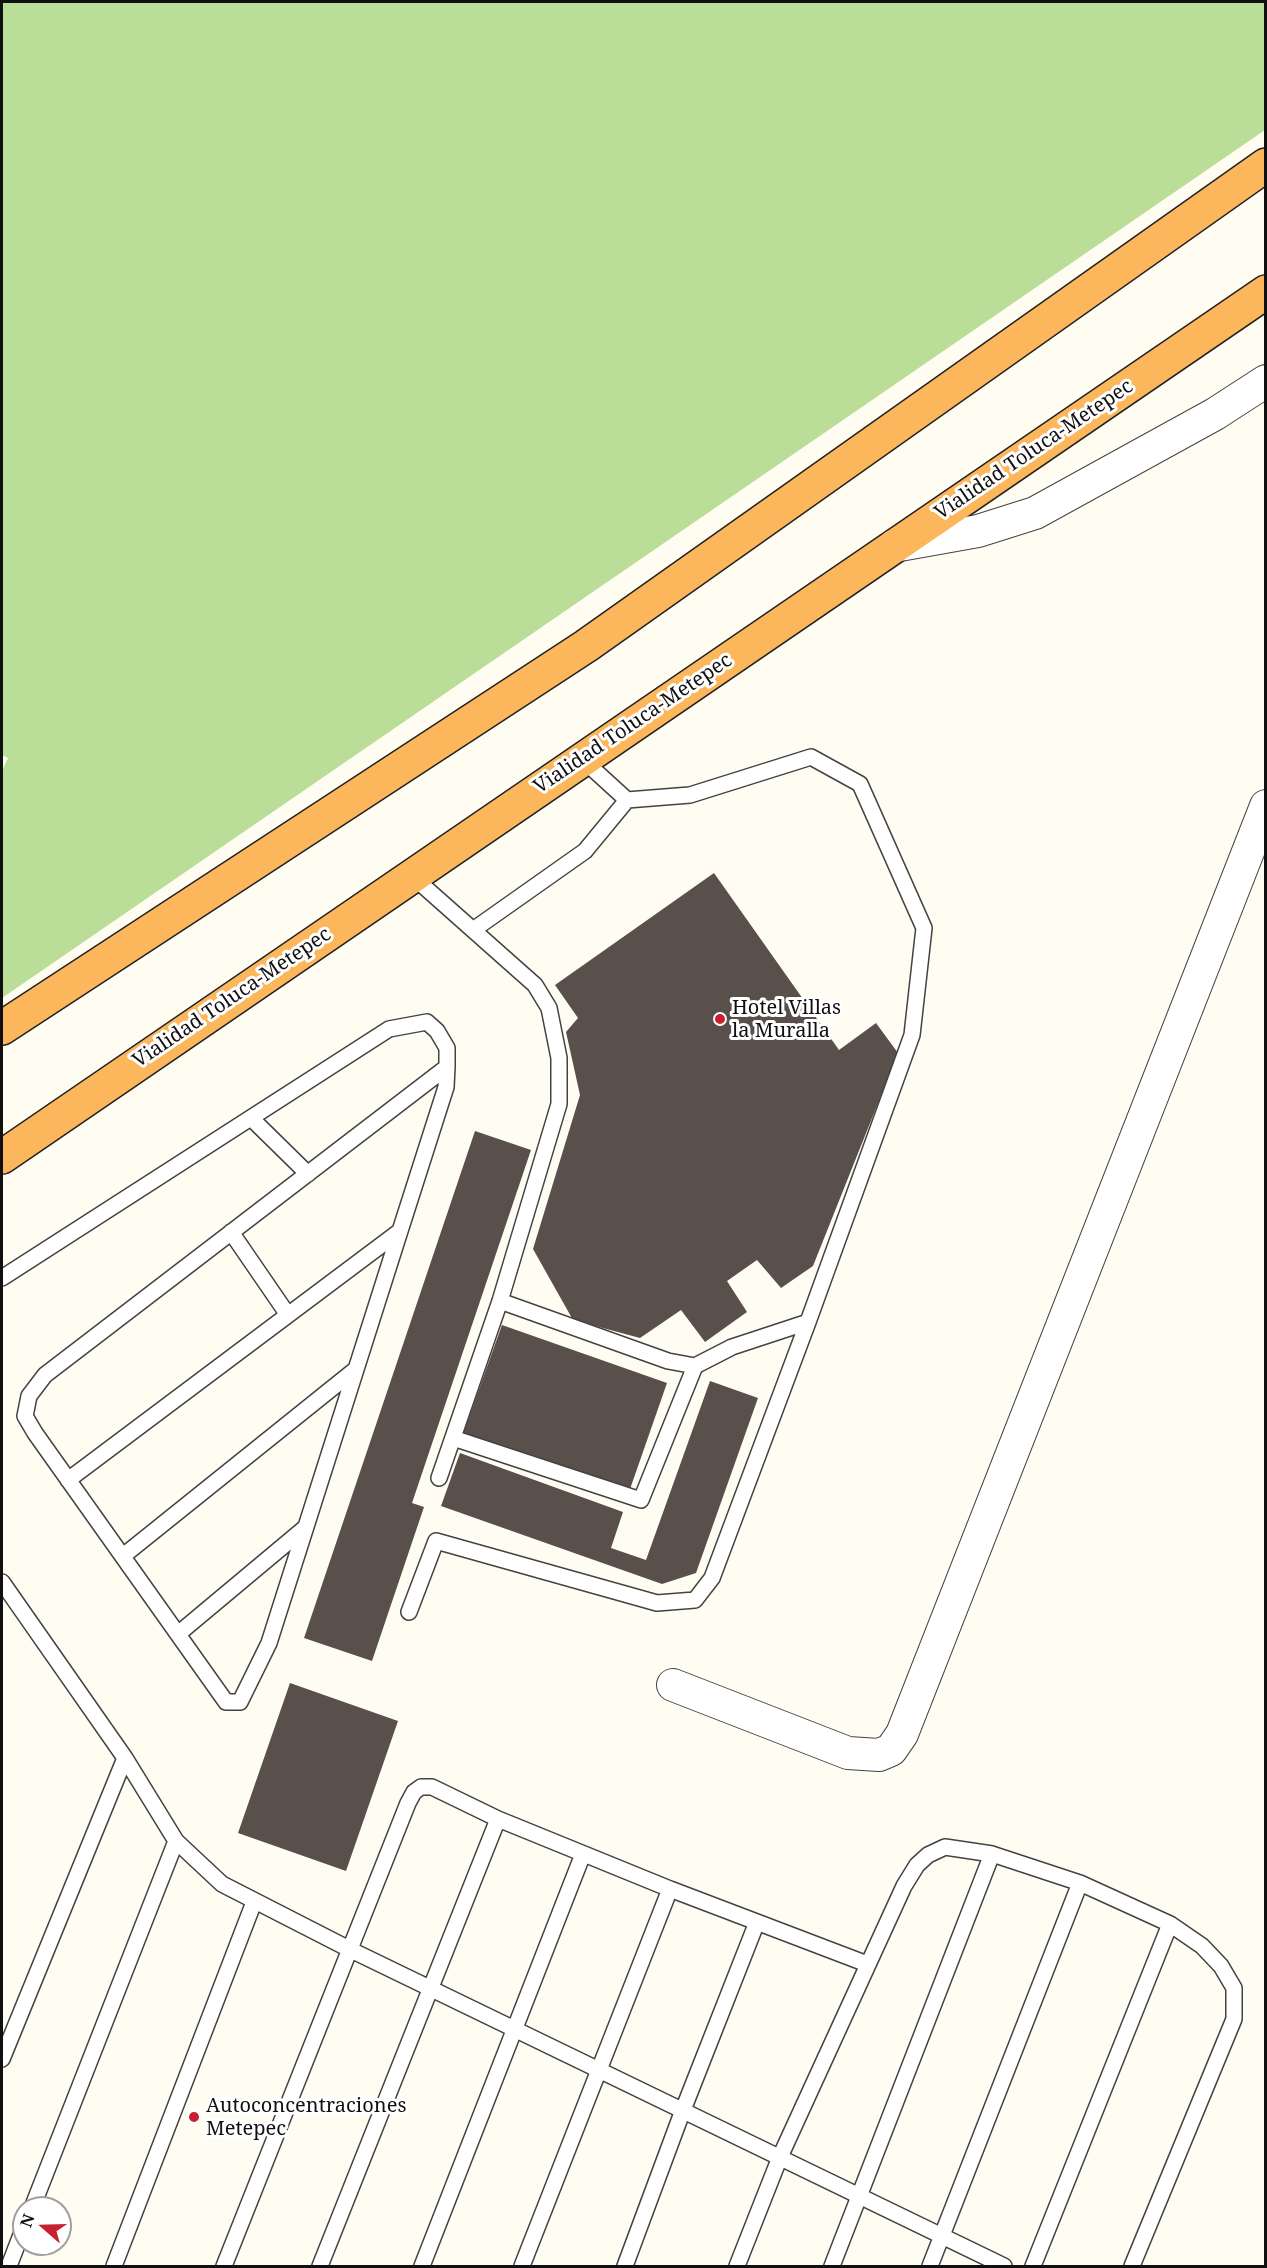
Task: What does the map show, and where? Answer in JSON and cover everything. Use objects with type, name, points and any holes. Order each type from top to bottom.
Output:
[{"type":"highway","points":[[2,1028],[586,646],[1266,165]]},
{"type":"highway","name":"Vialidad Toluca-Metepec","points":[[2,1157],[1266,292]]},
{"type":"street","points":[[893,546],[978,531],[1035,513],[1215,414],[1266,381]]},
{"type":"street","points":[[673,1685],[848,1753],[864,1755],[885,1753],[891,1750],[902,1734],[1266,806]]},
{"type":"lane","points":[[409,1612],[436,1541],[657,1604],[695,1600],[712,1578],[912,1035],[924,928],[860,784],[811,757],[690,795],[627,800],[585,851],[473,930]]},
{"type":"lane","points":[[582,759],[627,800]]},
{"type":"lane","points":[[411,875],[535,985],[549,1008],[559,1058],[559,1104],[500,1301],[439,1478]]},
{"type":"lane","points":[[2,1278],[389,1029],[427,1022],[437,1031],[447,1048],[447,1067],[446,1087],[269,1643],[240,1702],[226,1702],[69,1480],[25,1416],[29,1396],[45,1375],[447,1067]]},
{"type":"lane","points":[[251,1118],[308,1173]]},
{"type":"lane","points":[[69,1480],[400,1231]]},
{"type":"lane","points":[[231,1232],[288,1315]]},
{"type":"lane","points":[[500,1301],[668,1361],[695,1366],[732,1347],[808,1322]]},
{"type":"lane","points":[[453,1438],[641,1500],[695,1366]]},
{"type":"lane","points":[[123,1556],[356,1369]]},
{"type":"lane","points":[[178,1634],[306,1527]]},
{"type":"lane","points":[[2,1582],[125,1758],[176,1841],[222,1884],[351,1950],[1004,2266]]},
{"type":"lane","points":[[2,2060],[125,1758]]},
{"type":"lane","points":[[224,2266],[414,1792],[421,1786],[432,1787],[498,1819],[670,1889],[867,1964]]},
{"type":"lane","points":[[320,2266],[498,1819]]},
{"type":"lane","points":[[37,2196],[176,1841]]},
{"type":"lane","points":[[737,2266],[780,2157],[904,1886],[917,1865],[928,1855],[945,1847],[992,1854],[1080,1883],[1170,1924],[1202,1946],[1221,1966],[1234,1988],[1234,2019],[1132,2266]]},
{"type":"lane","points":[[422,2266],[584,1854]]},
{"type":"lane","points":[[832,2266],[992,1854]]},
{"type":"lane","points":[[930,2266],[1080,1883]]},
{"type":"lane","points":[[522,2266],[670,1889]]},
{"type":"lane","points":[[114,2266],[254,1902]]},
{"type":"lane","points":[[625,2266],[757,1922]]},
{"type":"lane","points":[[1033,2266],[1170,1924]]},
{"type":"green space","points":[[2,2],[1265,2],[1265,130],[2,998],[2,771],[8,758],[2,755]]},
{"type":"building","points":[[714,873],[839,1050],[876,1023],[898,1053],[813,1266],[781,1288],[757,1260],[727,1281],[747,1312],[705,1342],[681,1310],[640,1338],[573,1320],[533,1249],[580,1095],[566,1032],[578,1018],[555,985]]},
{"type":"building","points":[[475,1131],[531,1150],[412,1503],[424,1507],[372,1661],[304,1638]]},
{"type":"building","points":[[502,1325],[667,1383],[629,1492],[463,1434]]},
{"type":"building","points":[[710,1381],[758,1398],[696,1573],[662,1584],[441,1506],[460,1453],[623,1512],[611,1548],[646,1560]]},
{"type":"building","points":[[290,1683],[398,1721],[346,1871],[238,1833]]},
{"type":"place","name":"Hotel Villas la Muralla","points":[[720,1019]]},
{"type":"place","name":"Autoconcentraciones Metepec","points":[[194,2117]]}]
